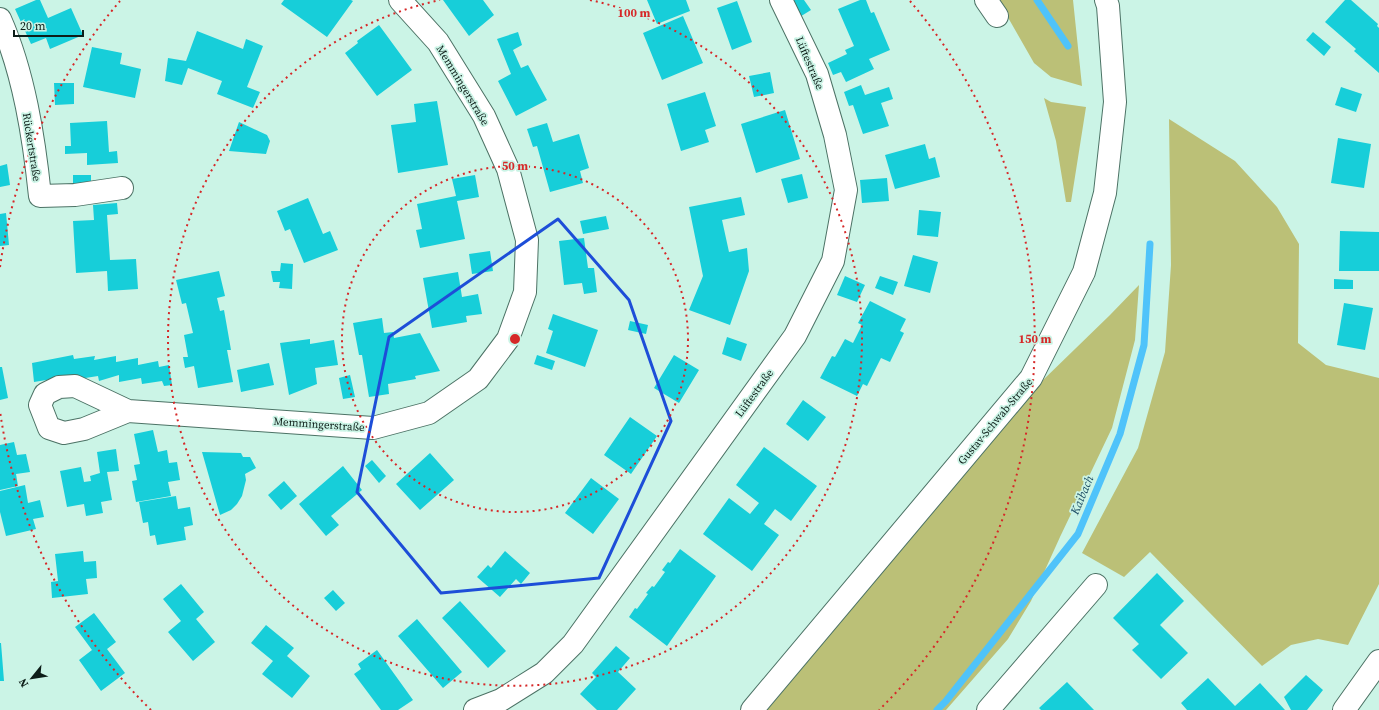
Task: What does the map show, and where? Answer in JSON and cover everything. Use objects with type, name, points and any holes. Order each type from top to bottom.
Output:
[{"type":"street","name":"Memmingerstraße","points":[[128,411],[373,428],[429,412],[478,379],[508,339],[524,292],[527,240],[508,169],[484,116],[438,42],[400,0]]},
{"type":"street","name":"Lüftestraße","points":[[475,710],[501,700],[544,673],[574,644],[795,336],[833,261],[846,190],[835,135],[817,74],[782,0]]},
{"type":"street","name":"Gustav-Schwab-Straße","points":[[752,710],[1031,378],[1084,272],[1105,193],[1114,102],[1108,6],[1106,0]]},
{"type":"street","name":"Rückertstraße","points":[[0,19],[8,36],[24,96],[37,166],[40,196],[74,194],[122,188]]},
{"type":"street","points":[[988,710],[1096,585]]},
{"type":"street","points":[[1344,710],[1379,661]]},
{"type":"highlighted area","points":[[558,219],[629,300],[671,421],[599,578],[441,593],[357,492],[389,337]]},
{"type":"green space","points":[[998,0],[1073,0],[1082,86],[1051,77],[1034,63]]},
{"type":"green space","points":[[1044,98],[1051,102],[1086,107],[1071,202],[1066,202],[1056,141]]},
{"type":"green space","points":[[1169,119],[1235,161],[1277,207],[1299,244],[1298,343],[1326,365],[1379,378],[1379,584],[1348,645],[1318,639],[1291,645],[1262,666],[1150,552],[1124,577],[1082,553],[1138,448],[1165,352],[1171,265]]},
{"type":"green space","points":[[1139,285],[1135,340],[1112,428],[1031,601],[1008,639],[946,710],[767,710],[1041,382]]},
{"type":"building","points":[[36,0],[40,0],[48,18],[71,8],[83,35],[50,49],[46,38],[31,44],[15,9]]},
{"type":"building","points":[[284,0],[353,1],[327,37],[281,4]]},
{"type":"building","points":[[443,0],[483,0],[494,15],[469,36]]},
{"type":"building","points":[[647,0],[686,0],[690,11],[657,24]]},
{"type":"building","points":[[793,0],[804,0],[811,10],[798,18],[788,3]]},
{"type":"building","points":[[860,0],[866,0],[871,13],[874,12],[890,50],[869,59],[874,69],[846,82],[841,72],[833,75],[828,63],[847,54],[845,50],[854,46],[838,9]]},
{"type":"building","points":[[1345,0],[1351,0],[1378,24],[1379,73],[1354,51],[1356,49],[1325,22]]},
{"type":"building","points":[[737,1],[752,42],[732,50],[717,8]]},
{"type":"building","points":[[683,16],[703,63],[662,80],[643,33]]},
{"type":"building","points":[[379,25],[412,70],[377,96],[345,53],[358,43],[357,41]]},
{"type":"building","points":[[197,31],[243,49],[246,39],[263,46],[247,87],[260,92],[253,108],[217,94],[222,81],[188,68],[182,85],[165,81],[168,58],[186,61]]},
{"type":"building","points":[[518,32],[522,45],[513,50],[521,68],[528,65],[547,100],[516,116],[498,81],[511,74],[497,39]]},
{"type":"building","points":[[1313,32],[1331,47],[1324,56],[1306,40]]},
{"type":"building","points":[[92,47],[122,53],[120,64],[141,69],[135,98],[83,87]]},
{"type":"building","points":[[770,72],[774,93],[754,97],[749,76]]},
{"type":"building","points":[[54,83],[74,83],[74,104],[55,105]]},
{"type":"building","points":[[861,85],[865,95],[889,87],[893,99],[881,103],[889,126],[863,134],[853,105],[849,106],[844,92]]},
{"type":"building","points":[[1341,87],[1362,94],[1356,112],[1335,105]]},
{"type":"building","points":[[705,92],[716,126],[705,130],[709,142],[681,151],[667,104]]},
{"type":"building","points":[[437,101],[448,165],[398,173],[391,125],[416,122],[414,104]]},
{"type":"building","points":[[785,110],[800,159],[756,173],[741,124]]},
{"type":"building","points":[[107,121],[109,152],[117,151],[118,163],[87,165],[87,153],[65,154],[65,146],[71,146],[70,123]]},
{"type":"building","points":[[239,122],[267,135],[270,141],[266,154],[229,151]]},
{"type":"building","points":[[547,123],[553,142],[579,134],[589,168],[580,171],[583,183],[550,192],[537,146],[533,147],[527,129]]},
{"type":"building","points":[[1338,138],[1371,144],[1364,188],[1331,183]]},
{"type":"building","points":[[925,144],[929,159],[935,157],[940,177],[895,189],[885,155]]},
{"type":"building","points":[[7,164],[10,185],[0,187],[0,166]]},
{"type":"building","points":[[802,174],[808,198],[788,203],[781,179]]},
{"type":"building","points":[[73,175],[91,175],[91,186],[73,186]]},
{"type":"building","points":[[475,175],[479,197],[457,201],[465,239],[420,248],[416,230],[422,229],[417,204],[456,196],[452,179]]},
{"type":"building","points":[[887,178],[889,201],[862,203],[860,180]]},
{"type":"building","points":[[741,197],[745,215],[722,220],[729,252],[747,248],[749,271],[730,325],[689,310],[703,276],[689,207]]},
{"type":"building","points":[[308,198],[323,234],[330,231],[338,250],[304,263],[290,229],[285,231],[277,211]]},
{"type":"building","points":[[117,203],[118,214],[107,215],[110,260],[136,259],[138,289],[108,291],[107,271],[76,273],[73,221],[94,220],[93,205]]},
{"type":"building","points":[[919,210],[941,212],[938,237],[917,235]]},
{"type":"building","points":[[6,213],[9,245],[0,246],[0,214]]},
{"type":"building","points":[[606,216],[609,229],[583,234],[580,221]]},
{"type":"building","points":[[1340,231],[1379,232],[1379,271],[1339,271]]},
{"type":"building","points":[[584,238],[588,268],[594,268],[597,292],[584,294],[582,283],[564,285],[559,241]]},
{"type":"building","points":[[490,251],[493,271],[472,274],[469,254]]},
{"type":"building","points":[[913,255],[938,262],[930,293],[904,286]]},
{"type":"building","points":[[281,263],[293,264],[292,289],[279,288],[280,282],[273,282],[271,271],[280,271]]},
{"type":"building","points":[[219,271],[225,296],[217,298],[220,311],[224,310],[231,350],[227,350],[233,382],[198,388],[194,366],[185,368],[183,357],[188,357],[184,335],[193,333],[186,303],[182,304],[176,280]]},
{"type":"building","points":[[458,272],[462,297],[478,294],[482,314],[466,316],[467,322],[432,328],[423,278]]},
{"type":"building","points":[[845,276],[865,285],[857,302],[837,295]]},
{"type":"building","points":[[880,276],[898,282],[893,295],[875,288]]},
{"type":"building","points":[[1334,279],[1353,280],[1353,289],[1334,289]]},
{"type":"building","points":[[870,301],[906,319],[900,331],[904,333],[890,362],[881,358],[867,386],[863,384],[857,396],[820,378],[832,356],[835,357],[845,339],[853,343],[862,325],[858,323]]},
{"type":"building","points":[[1344,303],[1373,308],[1365,350],[1337,345]]},
{"type":"building","points":[[553,314],[598,330],[585,367],[546,353],[553,331],[548,329]]},
{"type":"building","points":[[382,318],[384,333],[393,332],[394,338],[420,333],[440,371],[415,376],[416,379],[388,384],[389,394],[369,397],[362,355],[359,355],[353,323]]},
{"type":"building","points":[[630,321],[648,325],[646,334],[628,330]]},
{"type":"building","points":[[727,337],[747,344],[741,361],[722,354]]},
{"type":"building","points":[[310,339],[310,344],[334,340],[338,365],[315,368],[317,384],[289,395],[280,343]]},
{"type":"building","points":[[73,355],[74,359],[95,356],[94,360],[116,356],[116,362],[138,358],[138,365],[158,361],[159,367],[169,365],[172,385],[164,386],[162,381],[142,384],[141,378],[119,382],[119,375],[99,381],[98,376],[79,379],[77,375],[34,382],[32,363]]},
{"type":"building","points":[[537,355],[555,361],[552,370],[534,364]]},
{"type":"building","points":[[674,355],[699,370],[679,403],[654,388]]},
{"type":"building","points":[[269,363],[274,385],[241,392],[237,370]]},
{"type":"building","points":[[0,367],[2,367],[8,398],[0,400]]},
{"type":"building","points":[[350,375],[355,397],[343,399],[339,378]]},
{"type":"building","points":[[803,400],[826,417],[808,441],[786,424]]},
{"type":"building","points":[[630,417],[657,436],[631,474],[604,455]]},
{"type":"building","points":[[153,430],[158,452],[167,450],[169,463],[177,462],[180,480],[168,482],[171,496],[136,502],[132,481],[137,480],[134,465],[140,464],[134,434]]},
{"type":"building","points":[[14,442],[17,455],[26,454],[30,472],[16,474],[18,486],[0,490],[0,445]]},
{"type":"building","points":[[764,447],[817,486],[791,521],[775,509],[764,524],[779,535],[752,571],[703,534],[729,498],[750,514],[759,503],[736,485]]},
{"type":"building","points":[[116,449],[119,471],[107,472],[112,500],[101,502],[103,513],[86,516],[84,504],[67,507],[60,471],[81,467],[84,482],[91,481],[90,476],[100,473],[97,452]]},
{"type":"building","points":[[202,452],[241,453],[243,457],[250,457],[256,468],[245,474],[246,480],[242,496],[237,504],[231,510],[220,515]]},
{"type":"building","points":[[430,453],[454,480],[420,510],[396,484]]},
{"type":"building","points":[[372,460],[386,476],[379,483],[365,466]]},
{"type":"building","points":[[343,466],[362,490],[331,516],[339,525],[326,536],[299,504]]},
{"type":"building","points":[[591,478],[619,499],[593,534],[565,513]]},
{"type":"building","points":[[284,481],[297,496],[281,510],[268,495]]},
{"type":"building","points":[[25,485],[28,503],[40,500],[44,517],[33,519],[36,529],[6,536],[0,512],[0,491]]},
{"type":"building","points":[[176,496],[178,509],[190,507],[193,525],[184,527],[186,540],[157,545],[155,535],[150,536],[148,522],[143,523],[139,502]]},
{"type":"building","points":[[680,549],[716,576],[667,646],[629,617],[648,594],[646,593],[652,586],[654,587],[665,572],[662,570],[668,562],[670,563]]},
{"type":"building","points":[[83,551],[84,562],[96,561],[97,578],[86,579],[88,594],[52,598],[51,582],[58,581],[55,554]]},
{"type":"building","points":[[505,551],[530,573],[521,584],[516,579],[500,597],[477,577],[488,565],[491,568]]},
{"type":"building","points":[[1157,573],[1184,601],[1160,625],[1188,653],[1161,679],[1132,650],[1139,644],[1113,618]]},
{"type":"building","points":[[181,584],[204,612],[196,619],[215,642],[193,661],[168,632],[181,621],[163,599]]},
{"type":"building","points":[[333,590],[345,603],[336,611],[324,598]]},
{"type":"building","points":[[460,601],[506,651],[488,668],[442,618]]},
{"type":"building","points":[[94,613],[116,642],[107,649],[125,673],[101,691],[79,660],[92,650],[75,627]]},
{"type":"building","points":[[417,619],[462,672],[443,688],[398,636]]},
{"type":"building","points":[[266,625],[294,648],[287,656],[310,676],[292,698],[262,674],[273,661],[251,643]]},
{"type":"building","points":[[1,643],[4,681],[0,681]]},
{"type":"building","points":[[616,646],[630,658],[618,672],[636,689],[617,710],[597,710],[580,694],[596,677],[592,673]]},
{"type":"building","points":[[377,650],[413,700],[398,710],[381,710],[354,674],[361,669],[358,664]]},
{"type":"building","points":[[1306,675],[1323,690],[1307,710],[1291,710],[1284,697]]},
{"type":"building","points":[[1208,678],[1235,706],[1260,683],[1285,710],[1187,710],[1181,703]]},
{"type":"building","points":[[1067,682],[1094,710],[1041,710],[1039,708]]},
{"type":"waterway","name":"Kaibach","points":[[1037,0],[1068,46]]},
{"type":"waterway","name":"Kaibach","points":[[937,710],[946,701],[1078,534],[1120,434],[1144,345],[1150,244]]}]
